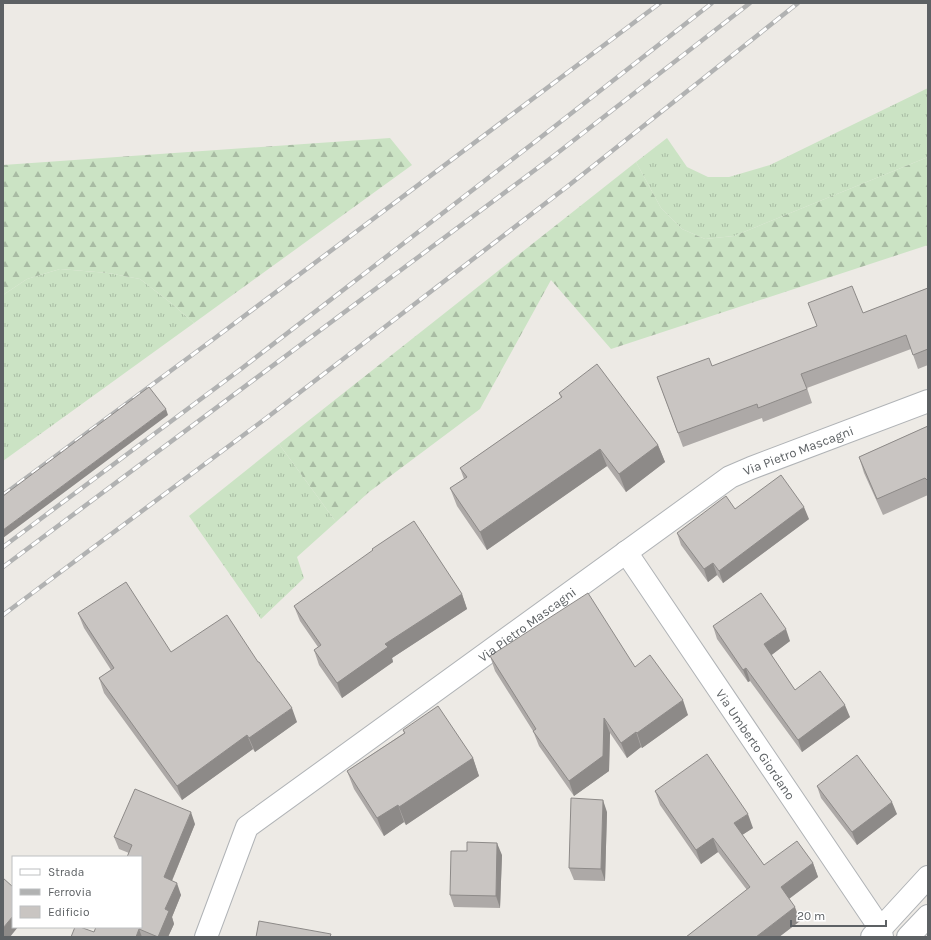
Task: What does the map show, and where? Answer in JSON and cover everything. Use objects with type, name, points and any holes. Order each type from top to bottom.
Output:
[{"type":"street","name":"Via Pietro Mascagni","points":[[206,937],[246,827],[730,477],[928,401]]},
{"type":"street","name":"Via Umberto Giordano","points":[[626,552],[878,934]]},
{"type":"street","points":[[878,934],[884,925],[928,877]]},
{"type":"street","points":[[908,937],[928,916]]},
{"type":"street","points":[[878,934],[902,937]]},
{"type":"green space","points":[[928,88],[928,157],[734,236],[705,239],[682,229],[661,208],[636,162],[667,138],[687,167],[708,177],[729,177],[770,165]]},
{"type":"green space","points":[[390,138],[412,165],[194,323],[140,279],[108,273],[60,269],[27,279],[3,295],[3,165]]},
{"type":"green space","points":[[928,157],[928,245],[611,349],[551,280],[480,409],[369,492],[336,522],[279,444],[636,162],[661,208],[682,229],[705,239],[734,236]]},
{"type":"green space","points":[[60,269],[108,273],[140,279],[194,323],[3,461],[3,295],[27,279]]},
{"type":"green space","points":[[279,444],[336,522],[297,557],[304,578],[261,619],[189,516]]},
{"type":"building","points":[[852,286],[863,313],[928,288],[928,349],[913,355],[906,335],[801,374],[807,389],[758,408],[757,404],[678,433],[657,377],[709,358],[712,366],[817,326],[808,303]]},
{"type":"building","points":[[597,364],[658,445],[619,474],[600,449],[480,532],[450,488],[467,477],[460,468],[562,397],[559,393]]},
{"type":"building","points":[[149,387],[166,409],[3,530],[3,496]]},
{"type":"building","points":[[928,426],[928,481],[925,478],[877,499],[859,457]]},
{"type":"building","points":[[781,475],[804,507],[719,571],[713,563],[704,569],[677,533],[726,496],[735,509]]},
{"type":"building","points":[[414,521],[462,594],[385,644],[388,647],[337,683],[314,650],[321,645],[294,606],[373,550],[372,549]]},
{"type":"building","points":[[126,582],[171,652],[227,615],[258,662],[292,708],[249,738],[247,735],[177,786],[99,678],[114,668],[78,613]]},
{"type":"building","points":[[588,593],[635,667],[650,655],[683,700],[621,743],[604,718],[603,756],[569,781],[533,731],[536,729],[490,656]]},
{"type":"building","points":[[761,593],[786,629],[764,644],[795,690],[820,671],[845,705],[798,740],[746,668],[743,670],[713,626]]},
{"type":"building","points":[[438,706],[473,758],[399,807],[398,805],[377,818],[347,771],[405,733],[403,730]]},
{"type":"building","points":[[707,754],[748,814],[734,823],[764,865],[797,841],[813,863],[781,887],[795,907],[756,937],[686,937],[750,887],[713,838],[696,850],[655,791]]},
{"type":"building","points":[[857,755],[892,802],[852,832],[817,786]]},
{"type":"building","points":[[135,789],[191,812],[164,877],[177,883],[165,909],[169,911],[158,937],[139,929],[136,937],[71,937],[75,928],[83,928],[94,932],[96,928],[142,928],[142,856],[127,856],[132,845],[114,837]]},
{"type":"building","points":[[571,798],[603,800],[601,869],[569,868]]},
{"type":"building","points":[[467,842],[497,843],[496,896],[450,895],[451,851],[467,851]]},
{"type":"building","points":[[3,878],[12,886],[12,917],[3,928]]},
{"type":"building","points":[[259,921],[331,934],[330,937],[256,937]]},
{"type":"railway","points":[[3,495],[215,338],[660,3]]},
{"type":"railway","points":[[3,547],[241,369],[712,3]]},
{"type":"railway","points":[[3,567],[551,158],[750,3]]},
{"type":"railway","points":[[3,615],[273,413],[568,186],[798,3]]}]
